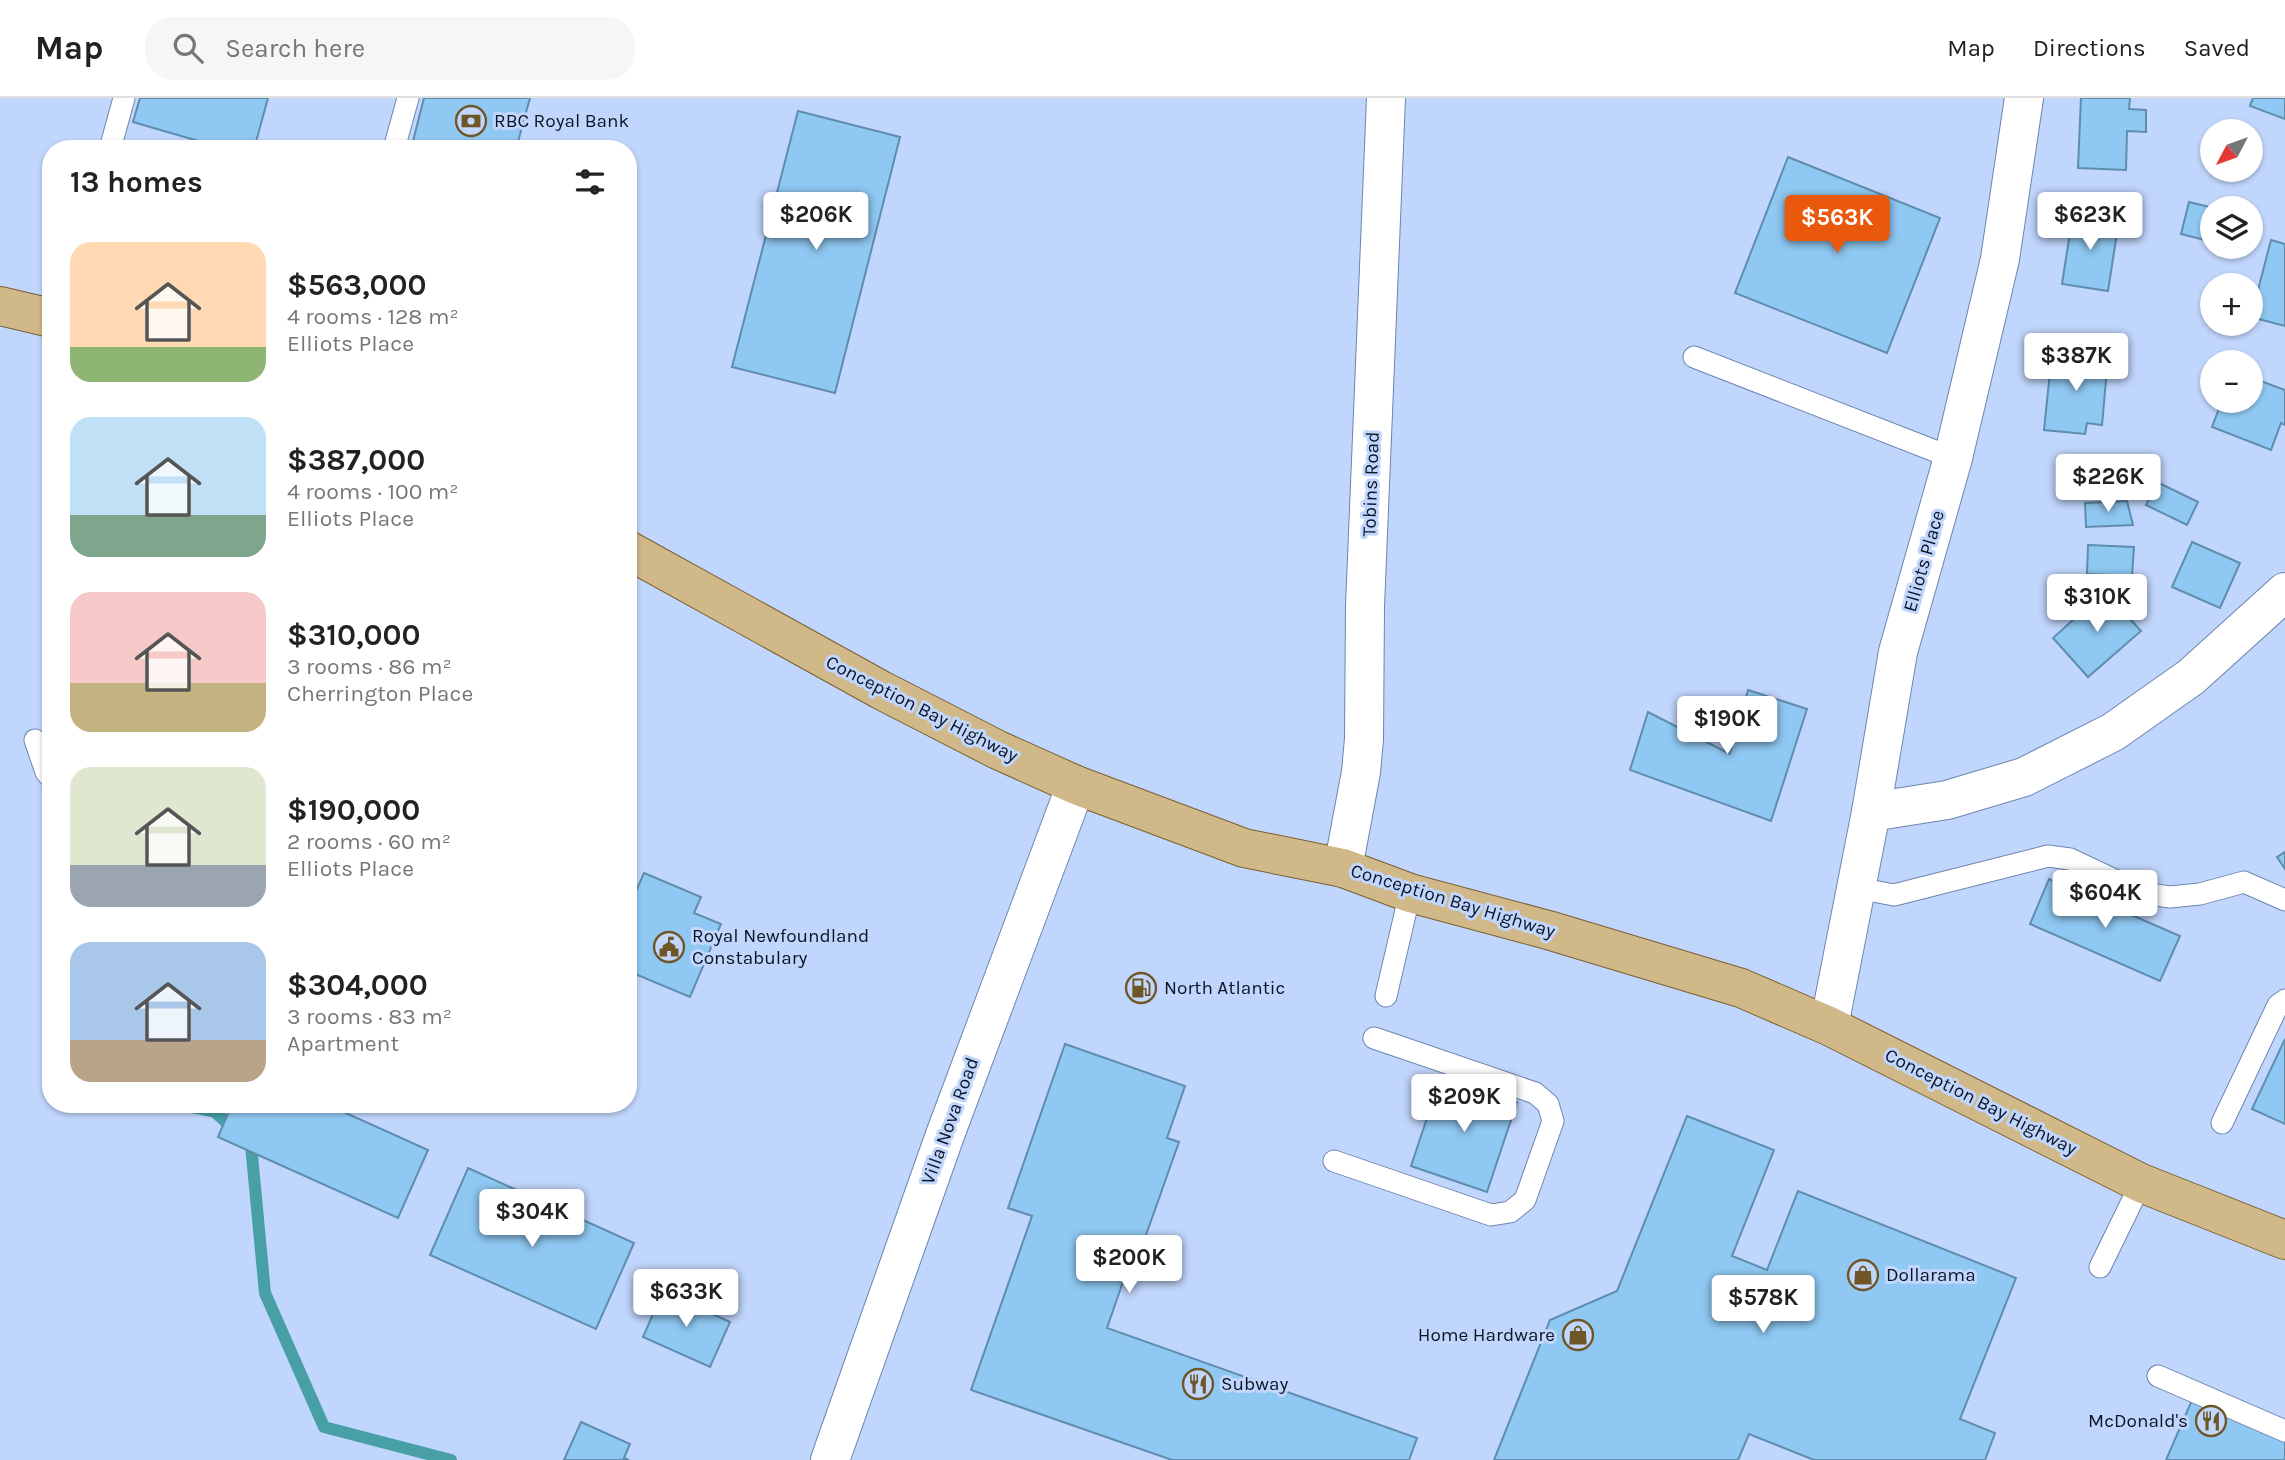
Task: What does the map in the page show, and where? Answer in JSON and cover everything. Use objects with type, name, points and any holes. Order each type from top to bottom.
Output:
[{"type":"main road","points":[[0,306],[42,316]]},
{"type":"main road","name":"Conception Bay Highway","points":[[637,556],[881,690],[998,750],[1076,785],[1244,848],[1343,868],[1410,892],[1741,988],[1829,1026],[2141,1183],[2285,1240]]},
{"type":"street","name":"Tobins Road","points":[[1343,868],[1364,739],[1365,606],[1386,98]]},
{"type":"street","name":"Elliots Place","points":[[1829,1026],[1857,888],[1898,652],[1953,458],[2000,260],[2024,98]]},
{"type":"street","points":[[1871,812],[1947,800],[2024,776],[2113,732],[2191,677],[2285,592]]},
{"type":"street","name":"Villa Nova Road","points":[[830,1460],[945,1135],[1076,785]]},
{"type":"lane","points":[[112,140],[124,98]]},
{"type":"lane","points":[[396,140],[408,98]]},
{"type":"lane","points":[[1694,357],[1953,458]]},
{"type":"lane","points":[[35,740],[42,760]]},
{"type":"lane","points":[[1857,888],[1894,895],[2049,856],[2070,859],[2151,894],[2170,897],[2200,894],[2244,882],[2285,900]]},
{"type":"lane","points":[[1386,996],[1410,892]]},
{"type":"lane","points":[[2222,1123],[2278,1005],[2285,1000]]},
{"type":"lane","points":[[1334,1161],[1490,1215],[1510,1212],[1525,1200],[1553,1121],[1548,1104],[1535,1093],[1374,1038]]},
{"type":"lane","points":[[2100,1267],[2141,1183]]},
{"type":"lane","points":[[2158,1377],[2285,1431]]},
{"type":"building","points":[[140,98],[268,98],[256,140],[195,140],[133,122]]},
{"type":"building","name":"RBC Royal Bank","points":[[424,98],[530,98],[518,140],[413,140]]},
{"type":"building","points":[[2081,98],[2130,98],[2129,109],[2146,110],[2146,132],[2127,131],[2126,170],[2078,168]]},
{"type":"building","points":[[2253,98],[2285,98],[2285,119],[2250,106]]},
{"type":"building","points":[[798,111],[900,137],[835,393],[732,367]]},
{"type":"building","points":[[1788,157],[1940,218],[1887,353],[1735,293]]},
{"type":"building","points":[[2189,202],[2200,205],[2200,239],[2181,234]]},
{"type":"building","points":[[2073,213],[2119,220],[2108,291],[2062,284]]},
{"type":"building","points":[[2271,240],[2285,244],[2285,326],[2263,320],[2262,273]]},
{"type":"building","points":[[2052,352],[2108,358],[2102,425],[2087,423],[2085,434],[2044,430]]},
{"type":"building","points":[[2263,382],[2285,390],[2285,425],[2281,423],[2271,450],[2212,427],[2217,413],[2263,413]]},
{"type":"building","points":[[2157,482],[2198,502],[2187,525],[2146,505]]},
{"type":"building","points":[[2127,501],[2133,525],[2086,527],[2085,503]]},
{"type":"building","points":[[2192,542],[2240,563],[2220,608],[2172,587]]},
{"type":"building","points":[[2088,545],[2134,547],[2132,576],[2087,574]]},
{"type":"building","points":[[2105,591],[2141,631],[2088,677],[2053,638]]},
{"type":"building","points":[[1748,690],[1807,709],[1771,821],[1630,770],[1648,712],[1730,754]]},
{"type":"building","points":[[2285,852],[2285,869],[2277,857]]},
{"type":"building","name":"Royal Newfoundland Constabulary","points":[[644,873],[701,897],[694,913],[721,924],[690,997],[637,975],[637,889]]},
{"type":"building","points":[[2049,879],[2180,936],[2160,981],[2030,924]]},
{"type":"building","points":[[2285,1039],[2285,1124],[2252,1109]]},
{"type":"building","points":[[1065,1044],[1185,1086],[1167,1138],[1179,1142],[1140,1252],[1134,1250],[1107,1328],[1417,1438],[1409,1460],[1172,1460],[971,1390],[1032,1216],[1008,1208]]},
{"type":"building","points":[[1441,1076],[1517,1102],[1487,1192],[1411,1166]]},
{"type":"building","points":[[228,1113],[346,1113],[428,1150],[398,1218],[218,1137]]},
{"type":"building","points":[[1687,1116],[1774,1150],[1732,1256],[1767,1270],[1798,1191],[2016,1278],[1960,1419],[1995,1433],[1985,1460],[1814,1460],[1749,1434],[1738,1460],[1494,1460],[1550,1320],[1617,1291]]},
{"type":"building","points":[[468,1168],[634,1243],[596,1329],[430,1255]]},
{"type":"building","points":[[663,1291],[730,1322],[710,1367],[643,1337]]},
{"type":"building","name":"McDonald's","points":[[2192,1400],[2285,1441],[2285,1460],[2166,1460]]},
{"type":"building","points":[[581,1422],[630,1444],[624,1458],[629,1460],[564,1460]]},
{"type":"waterway","points":[[216,1113],[251,1145],[265,1293],[324,1427],[451,1460]]},
{"type":"place","name":"RBC Royal Bank","points":[[471,121]]},
{"type":"place","name":"Royal Newfoundland Constabulary","points":[[669,947]]},
{"type":"place","name":"North Atlantic","points":[[1141,988]]},
{"type":"place","name":"Dollarama","points":[[1863,1275]]},
{"type":"place","name":"Home Hardware","points":[[1578,1335]]},
{"type":"place","name":"Subway","points":[[1198,1384]]},
{"type":"place","name":"McDonald's","points":[[2211,1421]]}]
